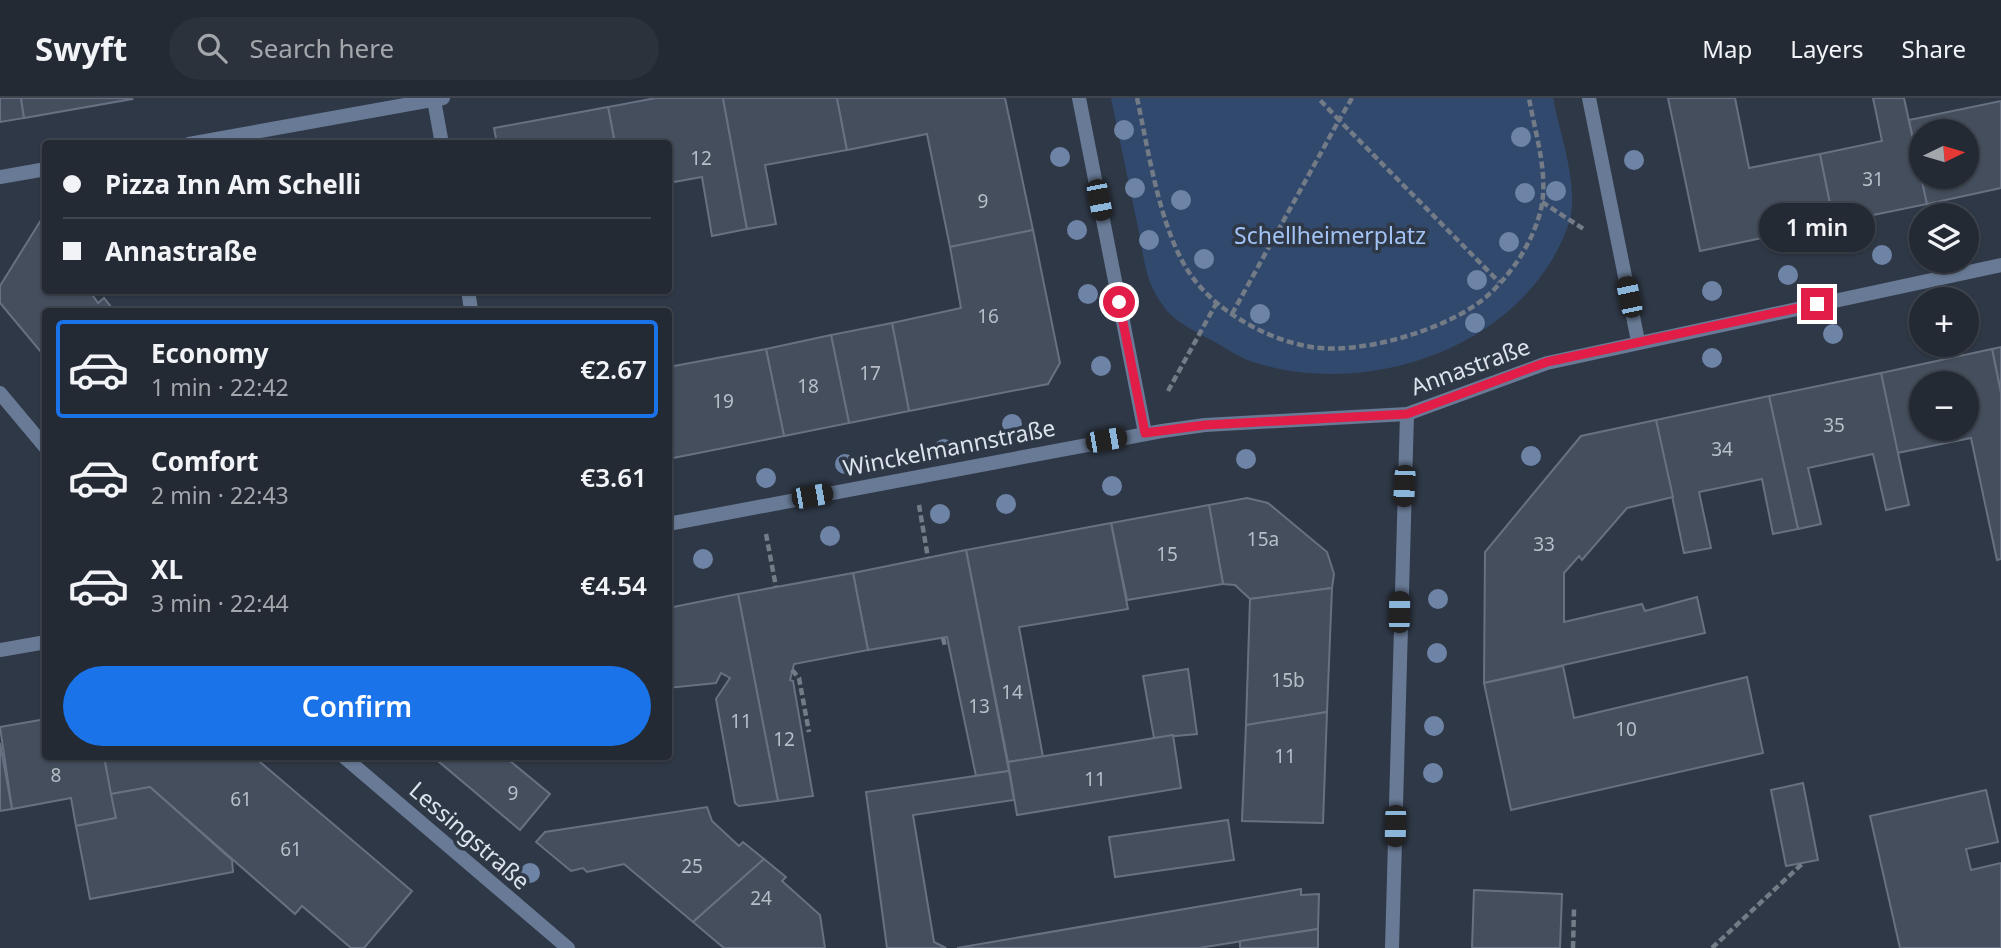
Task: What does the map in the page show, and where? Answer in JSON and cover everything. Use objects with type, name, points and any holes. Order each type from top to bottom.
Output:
[{"type":"street","points":[[1079,98],[1145,433]]},
{"type":"street","points":[[1589,98],[1638,341]]},
{"type":"street","points":[[211,140],[439,99],[442,140]]},
{"type":"street","points":[[0,177],[42,170]]},
{"type":"street","name":"Annastraße","points":[[1407,414],[1547,362],[2001,265]]},
{"type":"street","points":[[0,393],[42,443]]},
{"type":"street","points":[[1392,948],[1407,414]]},
{"type":"street","name":"Winckelmannstraße","points":[[672,523],[1145,433],[1205,425],[1407,414]]},
{"type":"street","points":[[0,650],[42,643]]},
{"type":"street","name":"Lessingstraße","points":[[347,760],[568,948]]},
{"type":"path","points":[[1137,98],[1177,253],[1198,285],[1232,314],[1274,336],[1303,345],[1334,348],[1373,344],[1446,320],[1486,297],[1524,251],[1542,202],[1544,177],[1529,98]]},
{"type":"path","points":[[1318,98],[1499,282]]},
{"type":"path","points":[[1232,314],[1352,98]]},
{"type":"path","points":[[1542,202],[1620,252]]},
{"type":"path","points":[[1145,433],[1217,302]]},
{"type":"path","points":[[915,477],[928,558]]},
{"type":"path","points":[[761,506],[776,587]]},
{"type":"path","points":[[943,638],[945,646]]},
{"type":"path","points":[[792,670],[799,678],[809,732]]},
{"type":"path","points":[[1712,948],[1803,863]]},
{"type":"path","points":[[1573,948],[1574,909]]},
{"type":"green space","name":"Schellheimerplatz","points":[[1111,98],[1553,98],[1571,178],[1572,209],[1569,223],[1548,266],[1518,302],[1480,332],[1438,354],[1391,368],[1343,374],[1296,372],[1250,361],[1172,316],[1154,292],[1145,264]]},
{"type":"building","points":[[0,98],[21,98],[24,118],[0,122]]},
{"type":"building","points":[[21,98],[131,98],[132,99],[24,118]]},
{"type":"building","points":[[656,98],[723,98],[747,229],[712,236],[702,177],[672,182],[672,140],[614,140],[608,107]]},
{"type":"building","points":[[723,98],[837,98],[847,150],[765,165],[776,224],[747,229]]},
{"type":"building","points":[[837,98],[1005,98],[1033,230],[950,247],[927,134],[847,150]]},
{"type":"building","points":[[1668,98],[1735,98],[1749,168],[1820,154],[1834,223],[1700,251]]},
{"type":"building","points":[[1873,98],[1904,98],[1909,121],[1909,189],[1924,189],[1927,203],[1909,203],[1909,208],[1834,223],[1820,154],[1882,141]]},
{"type":"building","points":[[2001,101],[2001,188],[1927,203],[1924,189],[1979,189],[1979,119],[1914,119]]},
{"type":"building","points":[[608,107],[614,140],[496,140],[494,128]]},
{"type":"building","points":[[42,218],[42,294],[92,294],[98,303],[104,298],[112,308],[42,308],[42,353],[0,303],[0,286]]},
{"type":"building","points":[[1033,230],[1060,363],[1048,384],[909,411],[892,323],[961,308],[950,247]]},
{"type":"building","points":[[892,323],[909,411],[849,423],[831,335]]},
{"type":"building","points":[[831,335],[849,423],[784,436],[766,349]]},
{"type":"building","points":[[2001,347],[2001,393],[1992,349]]},
{"type":"building","points":[[766,349],[784,436],[672,458],[672,366]]},
{"type":"building","points":[[1992,349],[2001,393],[2001,559],[1997,560],[1972,441],[1979,441],[1979,371],[1909,371],[1909,441],[1956,441],[1897,453],[1881,373],[1955,357],[1979,357],[1979,352]]},
{"type":"building","points":[[1881,373],[1909,505],[1886,510],[1873,454],[1808,468],[1821,524],[1798,529],[1769,396]]},
{"type":"building","points":[[1769,396],[1798,529],[1773,534],[1762,479],[1699,492],[1711,548],[1684,553],[1656,420]]},
{"type":"building","points":[[1656,420],[1673,497],[1627,508],[1582,560],[1579,556],[1564,573],[1564,622],[1642,604],[1645,611],[1697,597],[1705,633],[1484,683],[1485,552],[1581,436]]},
{"type":"building","points":[[1247,498],[1268,503],[1327,552],[1334,574],[1332,588],[1250,599],[1235,585],[1223,584],[1209,505]]},
{"type":"building","points":[[1209,505],[1223,584],[1127,600],[1111,523]]},
{"type":"building","points":[[1111,523],[1128,609],[1019,627],[1043,757],[1008,762],[966,550]]},
{"type":"building","points":[[966,550],[1009,771],[976,776],[947,637],[868,650],[853,573]]},
{"type":"building","points":[[853,573],[868,650],[794,664],[790,680],[793,681],[813,796],[778,801],[738,594]]},
{"type":"building","points":[[1332,588],[1327,712],[1246,725],[1250,599]]},
{"type":"building","points":[[738,594],[778,801],[739,806],[735,803],[716,699],[730,678],[721,673],[716,683],[672,688],[672,607]]},
{"type":"building","points":[[1563,666],[1574,718],[1747,677],[1763,753],[1511,810],[1484,683]]},
{"type":"building","points":[[1188,669],[1197,734],[1154,738],[1143,676]]},
{"type":"building","points":[[1327,712],[1323,823],[1242,821],[1246,725]]},
{"type":"building","points":[[42,720],[42,760],[105,760],[116,818],[76,826],[71,798],[12,809],[0,727]]},
{"type":"building","points":[[1173,735],[1181,788],[1017,815],[1008,762]]},
{"type":"building","points":[[0,743],[12,809],[0,811]]},
{"type":"building","points":[[105,760],[258,760],[412,891],[364,948],[351,948],[302,906],[295,914],[150,787],[111,794]]},
{"type":"building","points":[[437,760],[509,760],[550,794],[520,830]]},
{"type":"building","points":[[1009,771],[1014,800],[913,815],[934,942],[946,948],[887,948],[866,792]]},
{"type":"building","points":[[1803,783],[1818,860],[1786,866],[1771,790]]},
{"type":"building","points":[[150,787],[232,860],[233,872],[90,899],[76,826],[116,818],[111,794]]},
{"type":"building","points":[[1986,790],[1998,842],[1966,849],[1971,870],[2001,863],[2001,948],[1900,948],[1870,816]]},
{"type":"building","points":[[707,807],[712,821],[739,846],[743,842],[764,859],[693,922],[624,864],[587,872],[583,868],[571,871],[536,842],[545,832]]},
{"type":"building","points":[[1228,820],[1234,860],[1115,877],[1109,837]]},
{"type":"building","points":[[764,859],[786,877],[782,881],[820,915],[825,948],[724,948],[693,922]]},
{"type":"building","points":[[1301,889],[1301,895],[1319,894],[1318,929],[1199,948],[957,948]]},
{"type":"building","points":[[1474,890],[1562,894],[1560,948],[1472,948]]},
{"type":"building","points":[[1318,929],[1318,948],[1240,948],[1240,941]]},
{"type":"route","points":[[1119,302],[1145,433],[1205,425],[1407,414],[1547,362],[1817,304]]}]
